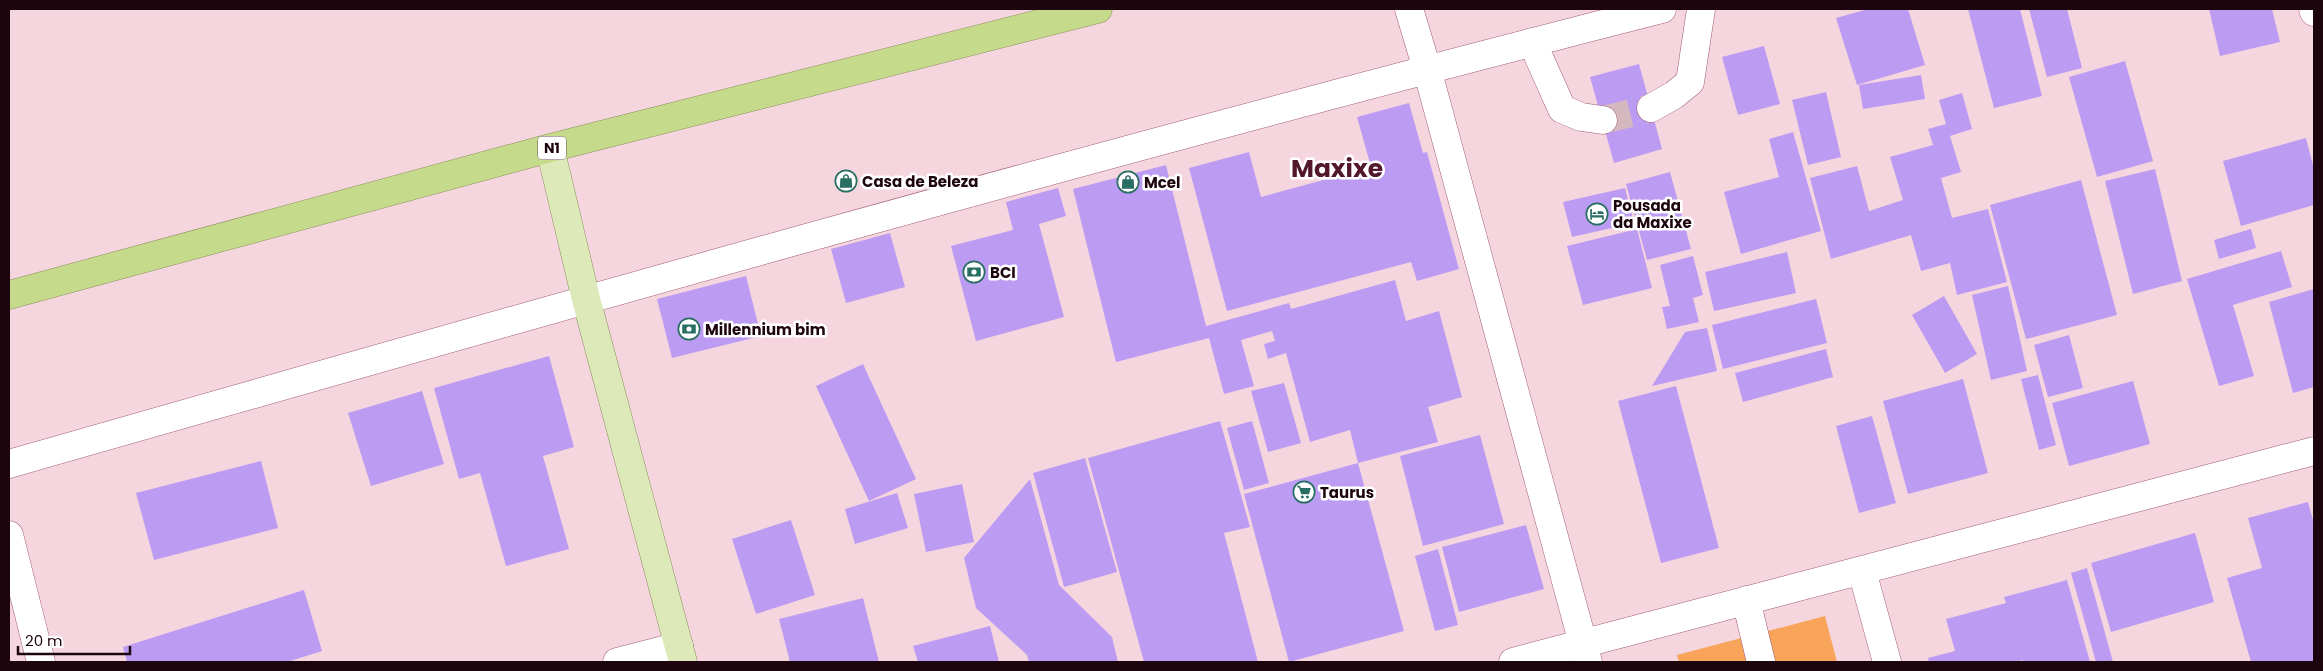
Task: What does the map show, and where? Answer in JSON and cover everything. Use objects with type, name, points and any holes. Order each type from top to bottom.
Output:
[{"type":"highway","name":"N1","points":[[9,296],[550,148],[1098,9]]},
{"type":"main road","points":[[550,148],[586,299],[681,654]]},
{"type":"street","points":[[1409,9],[1586,653]]},
{"type":"street","points":[[9,464],[586,299],[1427,69],[1662,9]]},
{"type":"street","points":[[1651,108],[1674,95],[1690,82],[1702,9]]},
{"type":"street","points":[[1532,42],[1562,109],[1582,117],[1603,120]]},
{"type":"street","points":[[1513,662],[1586,653],[1746,600],[2314,451]]},
{"type":"street","points":[[9,535],[17,604],[41,662]]},
{"type":"street","points":[[1862,571],[1887,662]]},
{"type":"street","points":[[1746,600],[1761,662]]},
{"type":"street","points":[[617,662],[681,654]]},
{"type":"shaded area","points":[[1825,616],[1837,662],[1679,662],[1677,655]]},
{"type":"building","points":[[1868,9],[1908,9],[1925,65],[1857,85],[1836,18]]},
{"type":"building","points":[[1968,9],[2020,9],[2042,96],[1994,108]]},
{"type":"building","points":[[2029,9],[2067,9],[2082,68],[2047,77]]},
{"type":"building","points":[[2209,9],[2272,9],[2280,42],[2220,56]]},
{"type":"building","points":[[1764,46],[1780,104],[1738,115],[1722,57]]},
{"type":"building","points":[[2125,61],[2153,161],[2097,177],[2069,77]]},
{"type":"building","points":[[1639,64],[1662,149],[1614,163],[1590,77]]},
{"type":"building","points":[[1921,75],[1925,99],[1863,109],[1859,85]]},
{"type":"building","points":[[1826,92],[1841,157],[1808,165],[1792,100]]},
{"type":"building","points":[[1962,93],[1972,129],[1950,136],[1961,172],[1941,178],[1952,218],[1988,209],[2007,282],[1957,295],[1950,263],[1921,271],[1911,235],[1831,259],[1810,178],[1857,166],[1869,211],[1903,200],[1890,157],[1933,145],[1928,129],[1946,124],[1939,100]]},
{"type":"building","points":[[1409,103],[1423,153],[1427,152],[1459,269],[1417,281],[1411,262],[1227,311],[1189,168],[1249,152],[1261,197],[1371,167],[1357,117]]},
{"type":"building","points":[[1793,132],[1821,231],[1741,254],[1724,192],[1779,177],[1769,139]]},
{"type":"building","points":[[2306,138],[2314,169],[2314,205],[2241,226],[2223,161]]},
{"type":"building","points":[[1166,165],[1206,326],[1289,303],[1291,309],[1395,280],[1406,321],[1439,311],[1462,397],[1428,407],[1438,442],[1358,463],[1350,430],[1310,442],[1286,353],[1268,359],[1264,344],[1275,341],[1272,331],[1241,340],[1254,386],[1224,394],[1209,338],[1116,362],[1073,189]]},
{"type":"building","points":[[2155,169],[2182,281],[2133,294],[2105,181]]},
{"type":"building","points":[[1670,172],[1691,249],[1647,260],[1626,184]]},
{"type":"building","points":[[2081,180],[2117,315],[2026,339],[1990,205]]},
{"type":"building","points":[[1058,188],[1066,216],[1039,224],[1064,317],[976,341],[951,246],[1013,230],[1006,202]]},
{"type":"building","points":[[1625,188],[1634,223],[1572,237],[1563,202]]},
{"type":"building","points":[[1637,229],[1652,288],[1583,305],[1567,246]]},
{"type":"building","points":[[2251,229],[2256,248],[2219,259],[2214,240]]},
{"type":"building","points":[[890,233],[905,287],[846,303],[831,249]]},
{"type":"building","points":[[2281,251],[2292,287],[2233,305],[2254,376],[2219,386],[2187,279]]},
{"type":"building","points":[[1787,252],[1796,293],[1714,311],[1705,272]]},
{"type":"building","points":[[1693,256],[1703,295],[1693,298],[1699,322],[1667,329],[1662,307],[1670,306],[1660,265]]},
{"type":"building","points":[[746,276],[761,336],[672,358],[657,299]]},
{"type":"building","points":[[2008,286],[2027,371],[1991,380],[1972,295]]},
{"type":"building","points":[[2314,289],[2314,387],[2293,393],[2269,302]]},
{"type":"building","points":[[1944,296],[1977,354],[1945,373],[1912,315]]},
{"type":"building","points":[[1816,299],[1827,343],[1723,369],[1712,325]]},
{"type":"building","points":[[1707,328],[1717,371],[1652,386],[1685,332]]},
{"type":"building","points":[[2069,335],[2083,388],[2048,397],[2034,345]]},
{"type":"building","points":[[1826,349],[1833,377],[1743,402],[1735,373]]},
{"type":"building","points":[[549,356],[574,447],[543,456],[569,549],[506,566],[480,473],[459,479],[434,388]]},
{"type":"building","points":[[863,364],[916,479],[869,501],[816,386]]},
{"type":"building","points":[[2038,375],[2056,445],[2039,450],[2021,379]]},
{"type":"building","points":[[1963,379],[1988,473],[1908,494],[1883,401]]},
{"type":"building","points":[[2133,381],[2150,444],[2069,466],[2052,403]]},
{"type":"building","points":[[1284,383],[1301,443],[1268,452],[1251,391]]},
{"type":"building","points":[[1676,386],[1719,548],[1661,563],[1618,401]]},
{"type":"building","points":[[422,391],[444,464],[371,486],[348,413]]},
{"type":"building","points":[[1872,416],[1896,503],[1859,513],[1836,426]]},
{"type":"building","points":[[1220,421],[1250,527],[1224,533],[1258,662],[1144,662],[1088,458]]},
{"type":"building","points":[[1252,421],[1269,483],[1244,490],[1227,428]]},
{"type":"building","points":[[1480,435],[1504,524],[1423,546],[1400,456]]},
{"type":"building","points":[[1085,458],[1117,572],[1064,587],[1033,473]]},
{"type":"building","points":[[261,461],[278,528],[154,560],[136,493]]},
{"type":"building","points":[[1358,463],[1404,631],[1289,662],[1244,494]]},
{"type":"building","points":[[1030,479],[1059,585],[1112,637],[1118,662],[1029,662],[1027,655],[976,608],[964,558]]},
{"type":"building","points":[[962,484],[974,542],[926,552],[914,494]]},
{"type":"building","points":[[897,493],[908,528],[855,544],[845,509]]},
{"type":"building","points":[[2308,502],[2314,524],[2314,662],[2251,662],[2227,578],[2262,568],[2248,518]]},
{"type":"building","points":[[791,520],[815,595],[756,614],[732,539]]},
{"type":"building","points":[[1526,525],[1544,589],[1459,612],[1442,547]]},
{"type":"building","points":[[2195,533],[2214,602],[2111,632],[2091,563]]},
{"type":"building","points":[[1438,549],[1458,625],[1435,631],[1415,556]]},
{"type":"building","points":[[2087,568],[2113,662],[2096,662],[2071,573]]},
{"type":"building","points":[[2067,580],[2090,662],[2023,662],[2023,660],[2016,662],[1929,662],[1928,658],[1955,651],[1946,619],[2006,603],[2004,597]]},
{"type":"building","points":[[304,590],[322,651],[287,662],[127,662],[123,647]]},
{"type":"building","points":[[863,598],[879,662],[790,662],[779,619]]},
{"type":"building","points":[[990,626],[999,662],[918,662],[913,646]]},
{"type":"tunnel","points":[[1603,120],[1651,108]]},
{"type":"place","name":"Casa de Beleza","points":[[846,181]]},
{"type":"place","name":"Mcel","points":[[1128,182]]},
{"type":"place","name":"Pousada da Maxixe","points":[[1597,214]]},
{"type":"place","name":"BCI","points":[[974,272]]},
{"type":"place","name":"Millennium bim","points":[[689,329]]},
{"type":"place","name":"Taurus","points":[[1304,492]]},
{"type":"district","name":"Maxixe","points":[[1337,168]]}]
